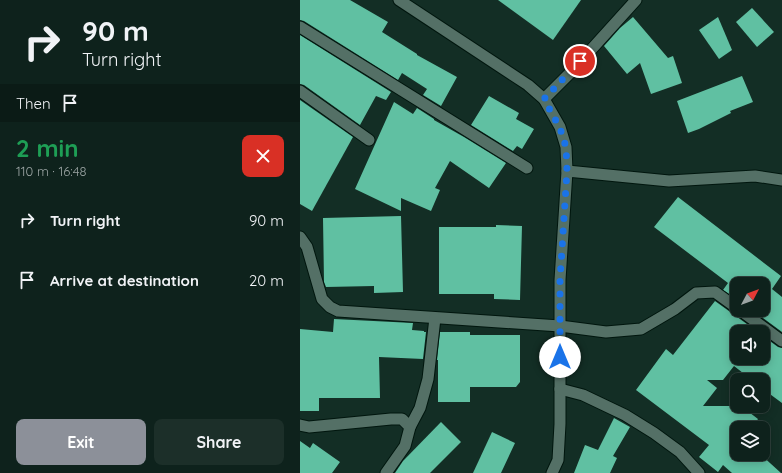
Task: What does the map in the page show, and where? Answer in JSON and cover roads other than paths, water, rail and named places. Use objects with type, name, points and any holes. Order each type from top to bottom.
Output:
[{"type":"street","points":[[399,0],[528,85],[544,99],[560,128],[566,147],[567,171],[560,280],[560,424],[558,460],[552,473]]},
{"type":"street","points":[[544,99],[571,72],[636,0]]},
{"type":"street","points":[[300,27],[527,168]]},
{"type":"street","points":[[300,91],[369,140]]},
{"type":"street","points":[[567,171],[669,180],[755,176],[782,180]]},
{"type":"street","points":[[300,237],[307,247],[322,299],[330,307],[338,311],[560,326],[606,332],[641,329],[675,309],[696,293],[715,292],[730,303]]},
{"type":"street","points":[[749,317],[782,341]]},
{"type":"street","points":[[386,473],[405,446],[410,427],[420,408],[428,379],[435,318]]},
{"type":"street","points":[[560,389],[583,396],[625,415],[654,433],[680,452],[699,473]]},
{"type":"street","points":[[300,425],[309,427],[402,419],[410,427]]}]
